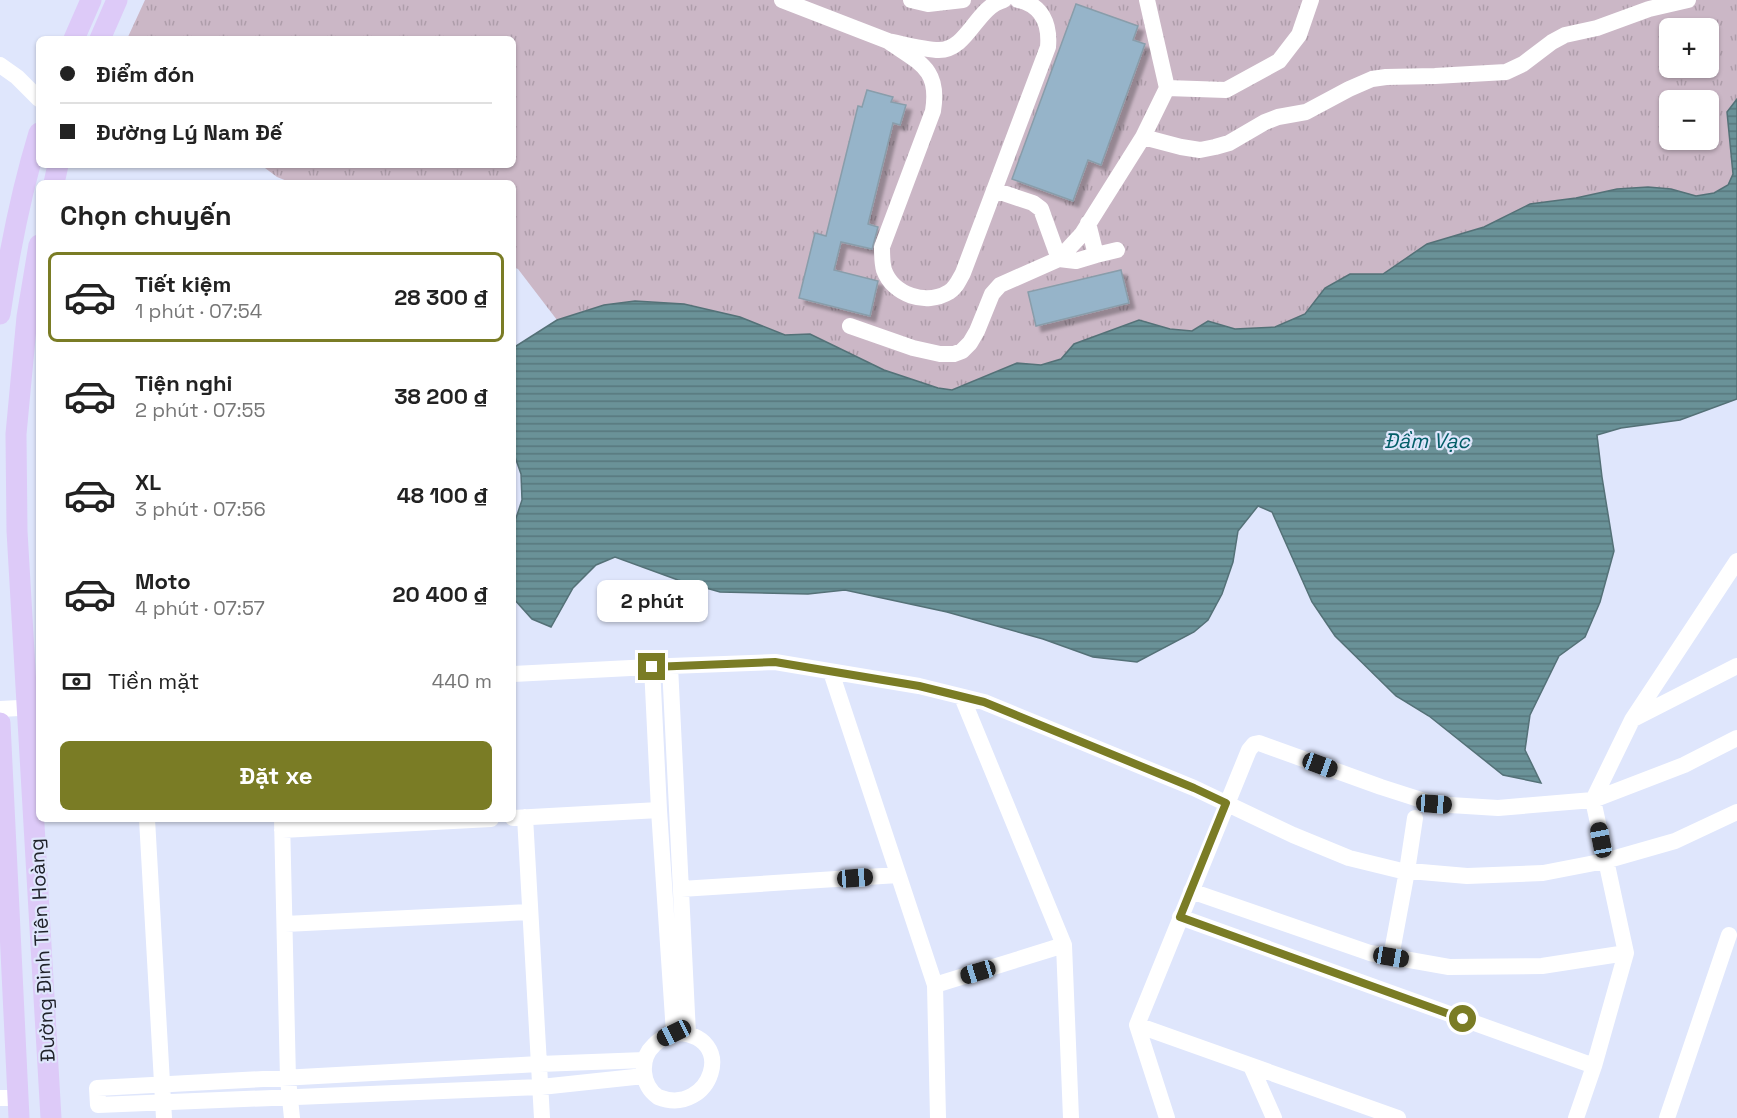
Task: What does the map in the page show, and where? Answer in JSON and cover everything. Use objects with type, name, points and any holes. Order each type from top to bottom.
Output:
[{"type":"main road","points":[[75,36],[91,0]]},
{"type":"main road","points":[[101,36],[117,0]]},
{"type":"main road","points":[[0,314],[8,260],[36,143]]},
{"type":"main road","name":"Đường Đinh Tiên Hoàng","points":[[36,262],[8,434],[34,708],[36,756]]},
{"type":"main road","points":[[0,723],[12,1105]]},
{"type":"main road","name":"Đường Đinh Tiên Hoàng","points":[[39,822],[51,1118]]},
{"type":"street","points":[[782,0],[888,41],[940,51],[954,46],[970,32],[991,5],[1004,0]]},
{"type":"street","points":[[911,0],[928,4],[963,0]]},
{"type":"street","points":[[888,41],[921,64],[932,76],[936,94],[933,111],[882,247],[882,260],[891,283],[900,290],[923,299],[947,293],[956,287],[963,273],[1048,47],[1049,34],[1042,14],[1035,7],[1018,0]]},
{"type":"street","points":[[850,326],[913,348],[940,354],[954,354],[962,351],[977,331],[992,294],[1000,285],[1059,259],[1082,234],[1143,137],[1167,88],[1147,0]]},
{"type":"street","points":[[1167,88],[1226,90],[1278,61],[1299,35],[1311,0]]},
{"type":"street","points":[[1143,137],[1200,150],[1215,147],[1229,143],[1265,122],[1306,112],[1372,79],[1506,72],[1523,64],[1565,35],[1597,28],[1649,9],[1688,0]]},
{"type":"street","points":[[0,65],[17,77],[36,96]]},
{"type":"street","points":[[994,190],[1033,203],[1041,209],[1059,259]]},
{"type":"street","points":[[1089,224],[1096,255]]},
{"type":"street","points":[[1059,259],[1076,261],[1117,250]]},
{"type":"street","points":[[1576,1118],[1594,1066],[1626,953],[1593,800],[1632,720],[1737,561]]},
{"type":"street","points":[[516,674],[775,662],[919,686],[984,702],[1194,788],[1293,835],[1349,858],[1398,870],[1467,876],[1543,873],[1605,861],[1675,841],[1737,812]]},
{"type":"street","points":[[670,666],[681,889],[681,1033]]},
{"type":"street","points":[[1632,720],[1737,666]]},
{"type":"street","points":[[652,667],[659,810],[681,1033]]},
{"type":"street","points":[[831,672],[934,986],[938,1118]]},
{"type":"street","points":[[962,697],[1064,945],[1071,1118]]},
{"type":"street","points":[[0,709],[34,708]]},
{"type":"street","points":[[1167,1118],[1137,1026],[1226,803],[1249,750],[1254,744],[1259,743],[1434,804],[1498,808],[1593,800],[1684,765],[1737,738]]},
{"type":"street","points":[[542,1118],[529,912],[519,818],[659,810]]},
{"type":"street","points":[[1391,957],[1415,818]]},
{"type":"street","points":[[147,822],[163,1110]]},
{"type":"street","points":[[292,1118],[288,1079],[282,824],[366,822]]},
{"type":"street","points":[[681,889],[898,875]]},
{"type":"street","points":[[1191,891],[1370,953],[1449,966],[1542,966],[1626,953]]},
{"type":"street","points":[[285,924],[529,912]]},
{"type":"street","points":[[1180,917],[1594,1066]]},
{"type":"street","points":[[1667,1118],[1729,935]]},
{"type":"street","points":[[934,986],[1064,945]]},
{"type":"street","points":[[1137,1026],[1398,1118]]},
{"type":"street","points":[[681,1033],[701,1041],[710,1053],[713,1067],[711,1082],[692,1107],[672,1111],[652,1093],[647,1085],[644,1068],[653,1045],[681,1033]]},
{"type":"street","points":[[538,1064],[644,1068],[541,1087],[291,1097],[163,1110],[98,1105],[97,1088],[538,1064]]},
{"type":"street","points":[[1251,1066],[1274,1118]]},
{"type":"green space","points":[[145,0],[1737,0],[1737,99],[1727,113],[1733,174],[1728,185],[1714,193],[1696,196],[1671,189],[1648,187],[1617,189],[1576,198],[1530,204],[1484,227],[1427,244],[1383,274],[1350,274],[1325,288],[1305,314],[1275,327],[1235,329],[1208,321],[1192,331],[1170,329],[1139,320],[1074,344],[1061,359],[1041,365],[1017,363],[952,390],[938,388],[884,370],[810,334],[785,335],[740,317],[604,305],[557,320],[516,268],[516,180],[284,180],[265,168],[516,168],[516,36],[128,36]]},
{"type":"water","name":"Đầm Vạc","points":[[1737,99],[1737,399],[1680,420],[1621,428],[1597,435],[1614,551],[1600,602],[1585,637],[1559,656],[1530,715],[1525,750],[1541,783],[1503,775],[1429,716],[1396,696],[1335,636],[1312,602],[1272,512],[1258,506],[1238,531],[1233,562],[1222,594],[1208,620],[1194,632],[1137,662],[1093,657],[1043,639],[947,612],[845,590],[808,594],[720,592],[678,580],[615,557],[596,565],[573,588],[551,627],[532,619],[516,601],[516,518],[522,500],[521,474],[516,460],[516,346],[557,320],[604,305],[635,301],[684,304],[740,317],[785,335],[810,334],[884,370],[938,388],[952,390],[1017,363],[1041,365],[1061,359],[1074,344],[1139,320],[1170,329],[1192,331],[1208,321],[1235,329],[1275,327],[1305,314],[1325,288],[1350,274],[1383,274],[1427,244],[1484,227],[1530,204],[1576,198],[1617,189],[1648,187],[1671,189],[1696,196],[1714,193],[1728,185],[1733,174],[1727,112]]},
{"type":"building","points":[[1076,4],[1138,26],[1133,40],[1145,44],[1101,165],[1088,160],[1073,201],[1012,179]]},
{"type":"building","points":[[867,90],[893,97],[891,102],[906,105],[900,125],[893,123],[868,224],[878,227],[872,249],[841,242],[834,270],[878,281],[870,316],[799,298],[815,233],[826,236],[858,106],[862,107]]},
{"type":"building","points":[[1121,270],[1129,303],[1036,326],[1028,292]]},
{"type":"route","points":[[652,667],[775,662],[919,686],[984,702],[1194,788],[1226,803],[1180,917],[1463,1019]]}]
